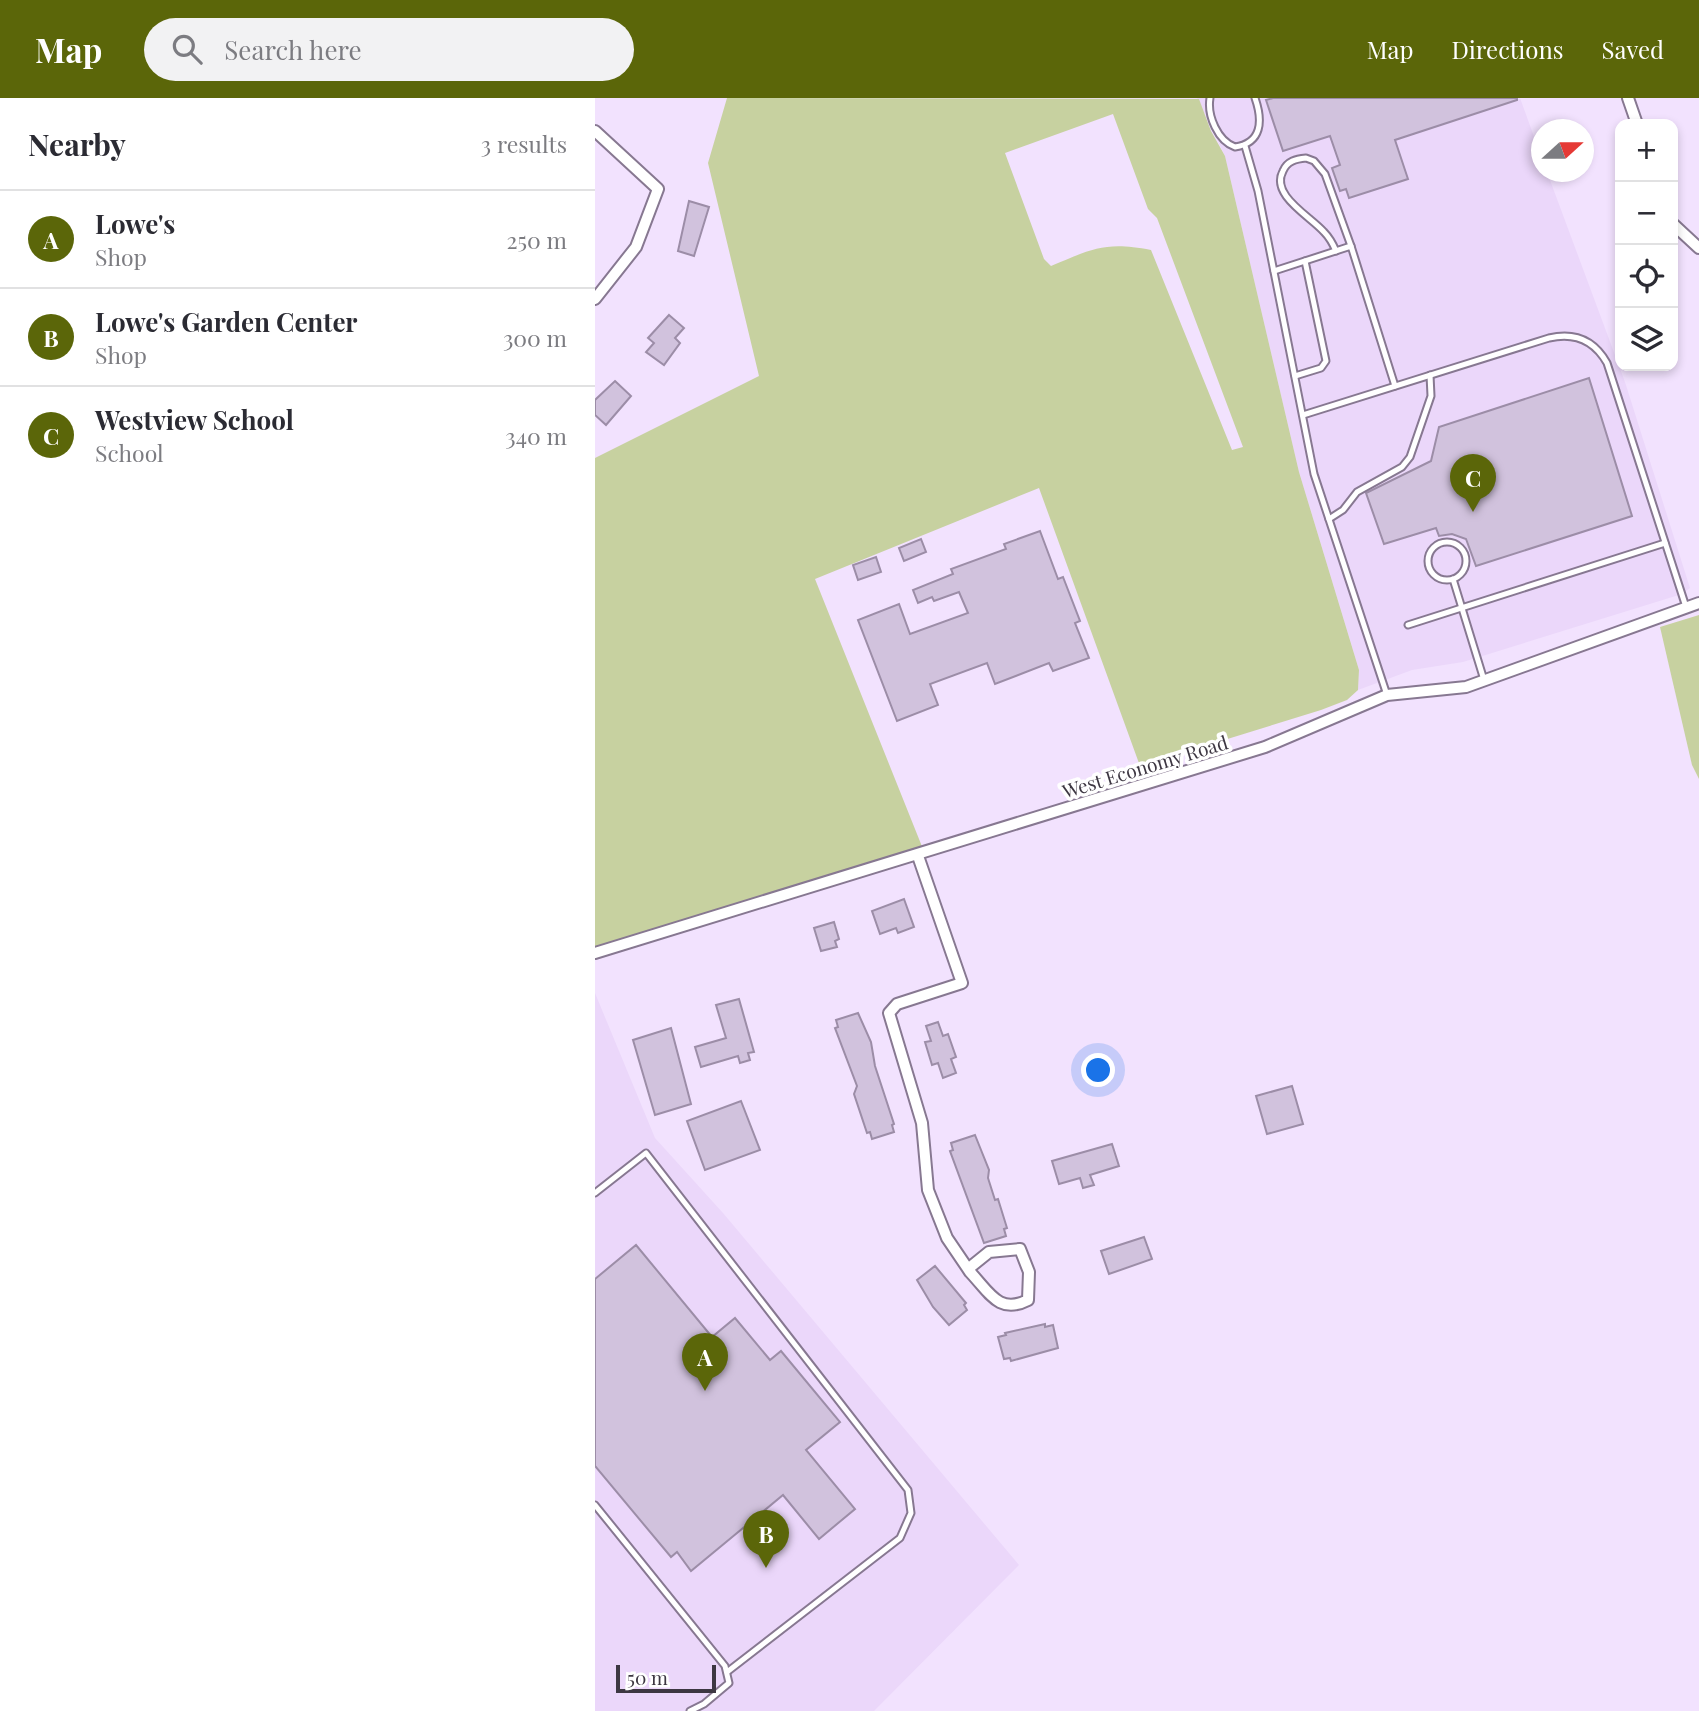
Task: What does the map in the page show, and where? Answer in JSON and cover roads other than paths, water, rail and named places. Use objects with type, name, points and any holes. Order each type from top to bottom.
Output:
[{"type":"street","points":[[1628,98],[1635,119]]},
{"type":"street","points":[[595,131],[657,189],[636,247],[595,299]]},
{"type":"street","points":[[1678,228],[1699,247]]},
{"type":"street","name":"West Economy Road","points":[[595,953],[918,856],[1265,747],[1387,695],[1466,687],[1699,603]]},
{"type":"street","points":[[918,856],[962,983],[897,1004],[889,1013],[922,1123],[928,1190],[947,1238],[968,1269],[1002,1305],[1015,1307],[1028,1300],[1028,1272],[1020,1249],[989,1252],[968,1269]]},
{"type":"lane","points":[[1210,98],[1212,117],[1222,138],[1235,148],[1245,146],[1258,133],[1260,112],[1255,98]]},
{"type":"lane","points":[[1245,146],[1258,191],[1314,474],[1387,695]]},
{"type":"lane","points":[[1336,251],[1326,233],[1284,194],[1279,183],[1281,173],[1290,161],[1306,158],[1321,167],[1350,246],[1395,386]]},
{"type":"lane","points":[[1274,271],[1350,246]]},
{"type":"lane","points":[[1295,376],[1321,368],[1326,360],[1305,261]]},
{"type":"lane","points":[[1303,415],[1562,335],[1573,335],[1590,343],[1607,363],[1686,607]]},
{"type":"lane","points":[[1329,519],[1343,510],[1357,492],[1402,467],[1410,457],[1431,396],[1430,375]]},
{"type":"lane","points":[[1445,542],[1457,544],[1465,553],[1466,566],[1453,579],[1435,576],[1429,565],[1433,547],[1445,542]]},
{"type":"lane","points":[[1408,625],[1665,543]]},
{"type":"lane","points":[[1453,579],[1484,680]]},
{"type":"lane","points":[[595,1193],[646,1153],[908,1490],[911,1513],[901,1538],[727,1672]]},
{"type":"lane","points":[[595,1505],[727,1672],[729,1684],[704,1704],[690,1711]]},
{"type":"place","name":"Westview School","points":[[1473,512]]},
{"type":"place","name":"Lowe's","points":[[705,1391]]},
{"type":"place","name":"Lowe's Garden Center","points":[[766,1568]]}]
